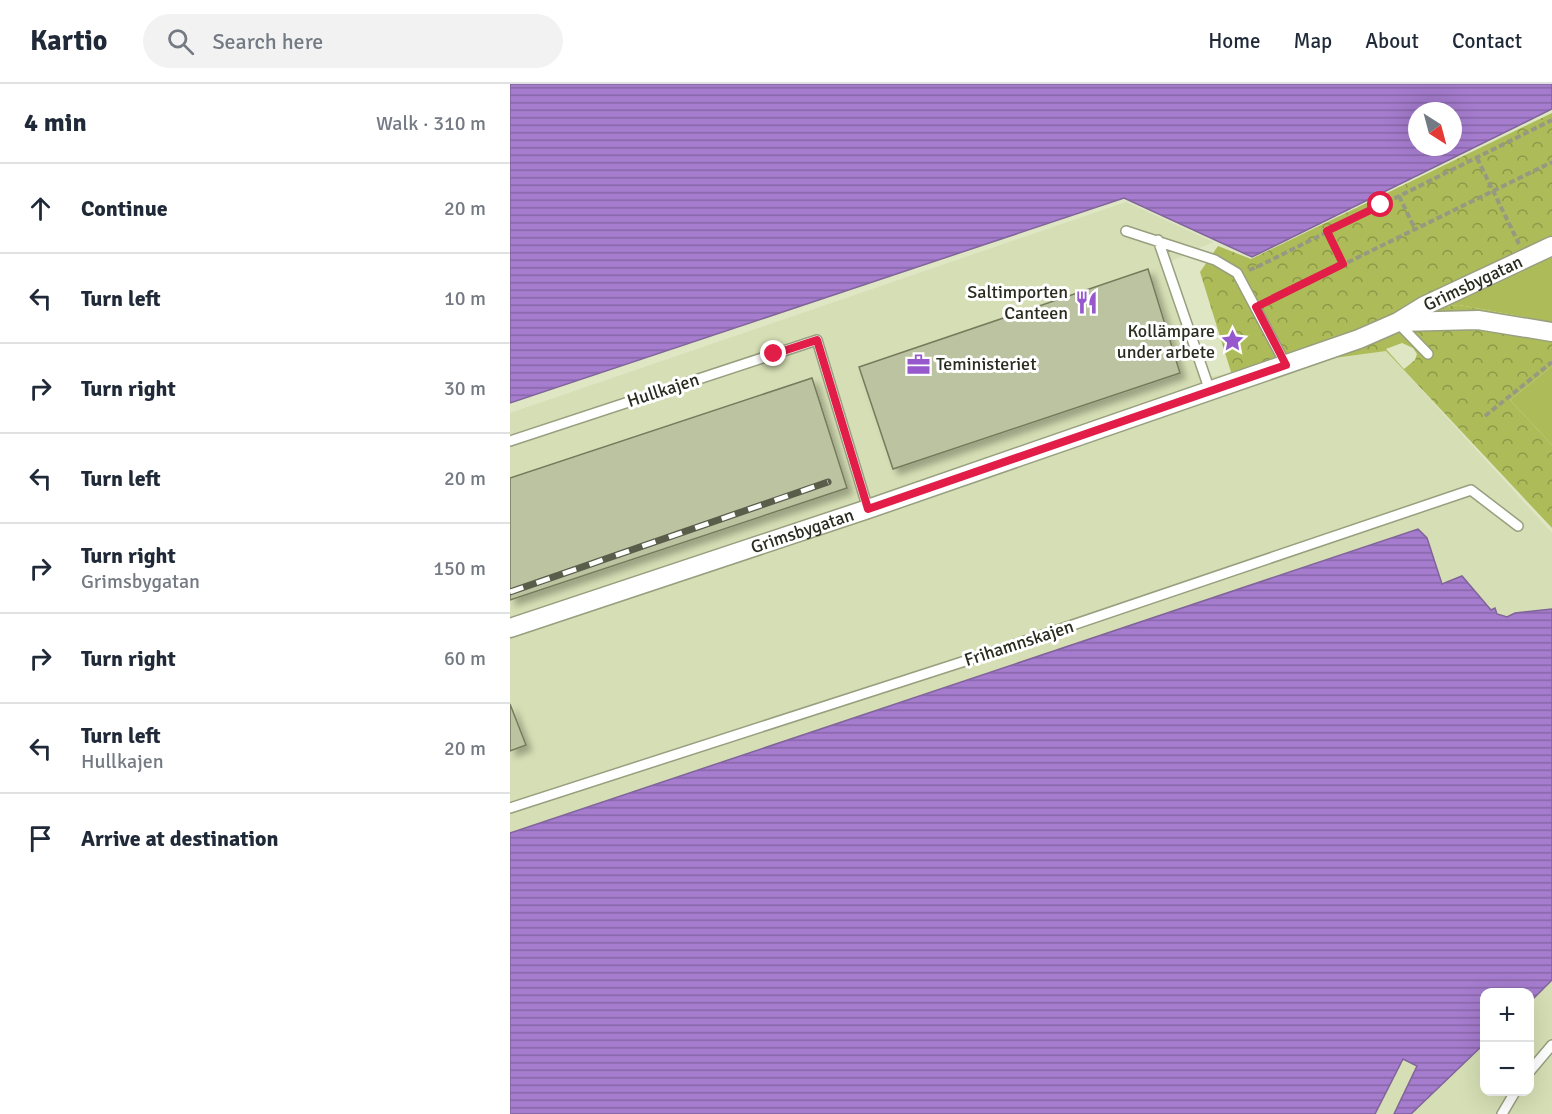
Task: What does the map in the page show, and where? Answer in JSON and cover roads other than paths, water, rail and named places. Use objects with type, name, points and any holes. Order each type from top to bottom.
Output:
[{"type":"street","name":"Grimsbygatan","points":[[510,628],[868,509],[1359,339],[1552,246]]},
{"type":"street","name":"Grimsbygatan","points":[[1398,322],[1478,320],[1552,332]]},
{"type":"lane","points":[[1126,231],[1215,260],[1237,273],[1286,365]]},
{"type":"lane","points":[[1158,240],[1210,391]]},
{"type":"lane","points":[[1398,322],[1428,354]]},
{"type":"lane","name":"Hullkajen","points":[[510,441],[817,340],[868,509]]},
{"type":"lane","name":"Frihamnskajen","points":[[510,808],[981,656],[1471,490],[1518,526]]},
{"type":"lane","points":[[1534,1066],[1552,1045]]},
{"type":"lane","points":[[1502,1114],[1513,1096]]},
{"type":"railway","points":[[510,592],[828,482]]},
{"type":"place","name":"Saltimporten Canteen","points":[[1086,302]]},
{"type":"place","name":"Kollämpare under arbete","points":[[1233,341]]},
{"type":"place","name":"Teministeriet","points":[[918,364]]}]
